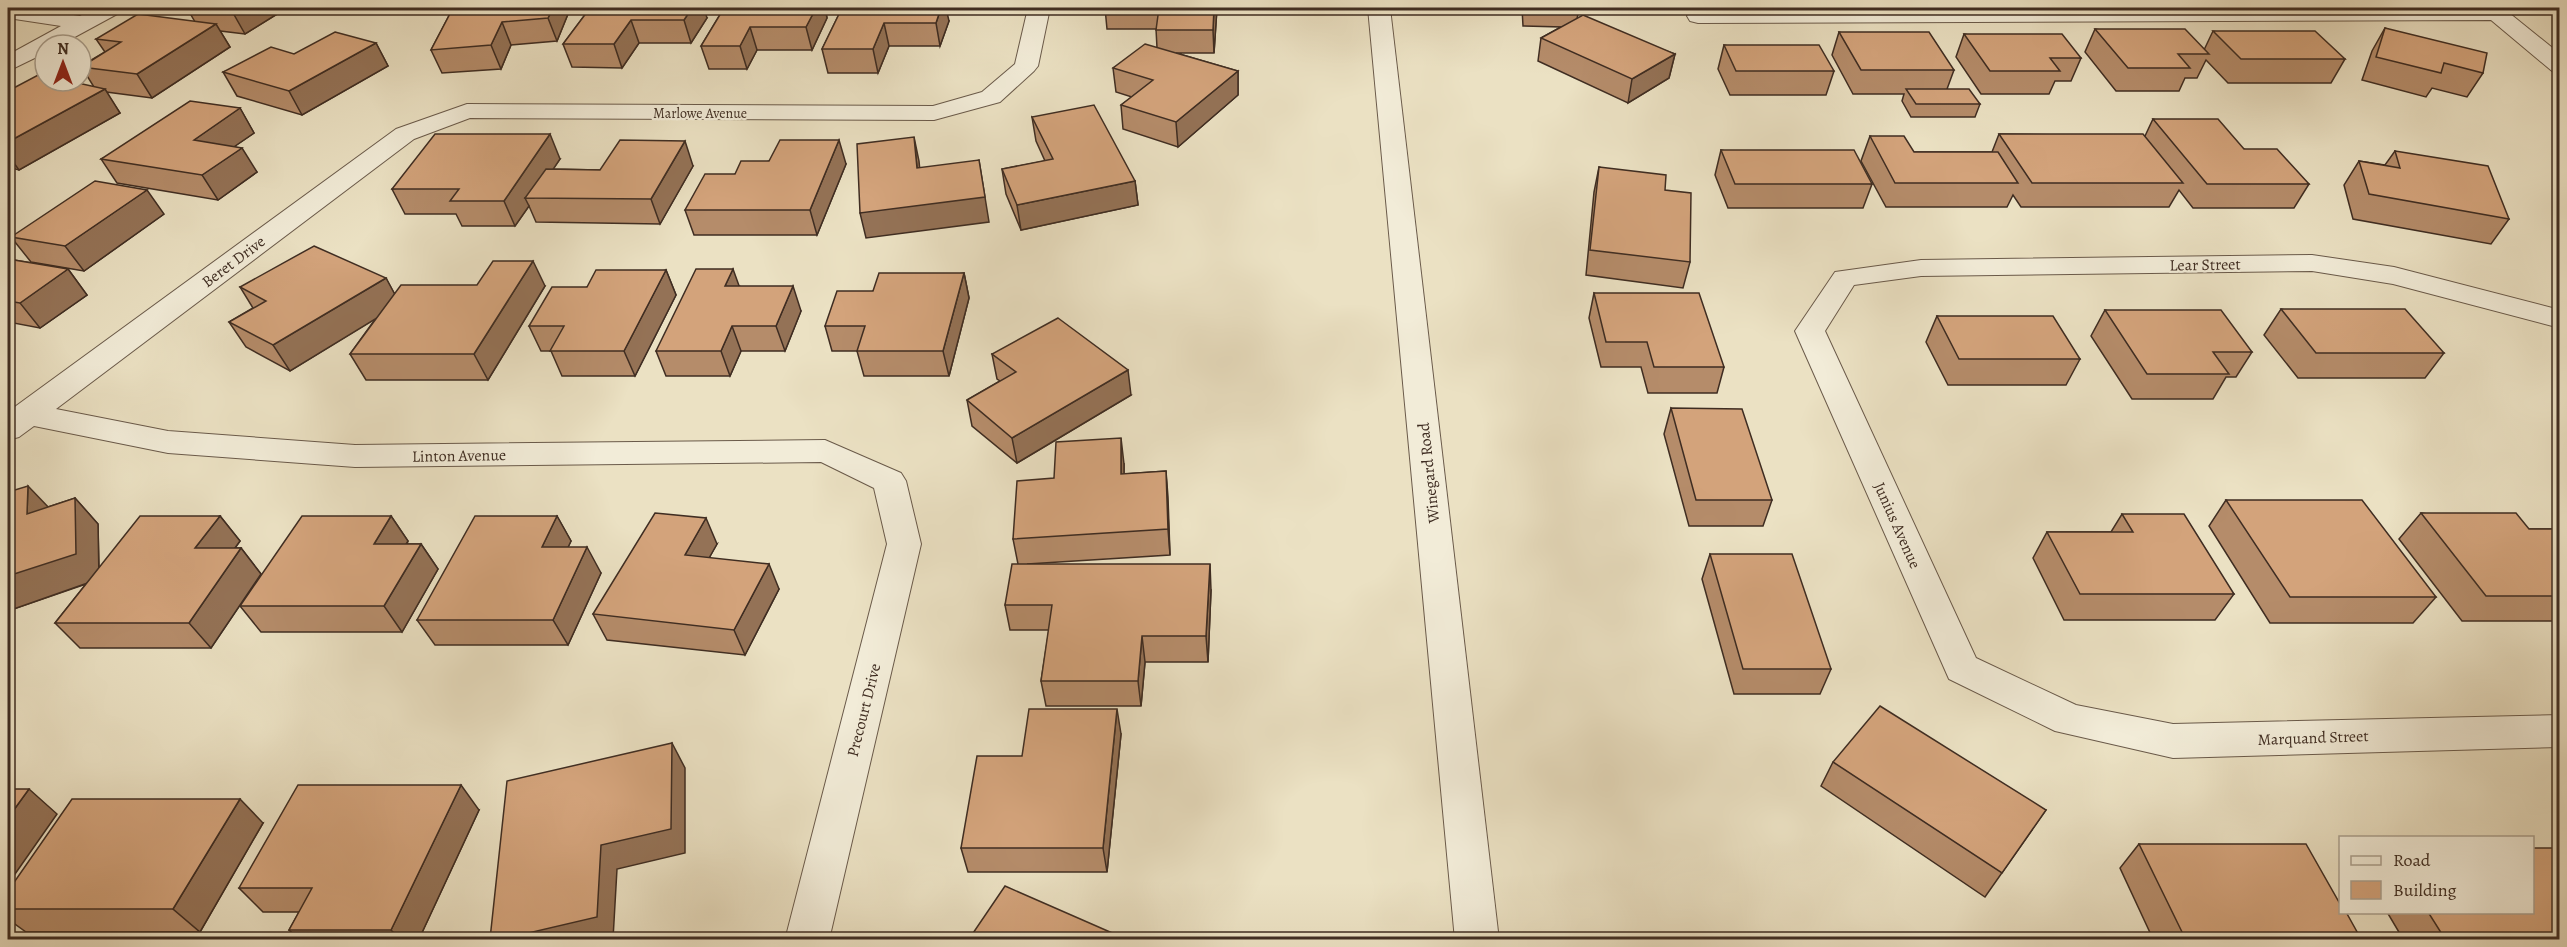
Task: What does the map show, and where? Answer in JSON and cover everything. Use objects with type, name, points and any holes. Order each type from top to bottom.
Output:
[{"type":"street","points":[[8,64],[111,8]]},
{"type":"street","name":"Marlowe Avenue","points":[[467,111],[934,113],[991,97],[1026,66],[1039,8]]},
{"type":"street","name":"Winegard Road","points":[[1379,8],[1477,939]]},
{"type":"street","points":[[1698,16],[2493,10],[2559,66]]},
{"type":"street","points":[[8,11],[82,23]]},
{"type":"street","name":"Beret Drive","points":[[17,422],[405,134],[467,111]]},
{"type":"street","name":"Lear Street","points":[[1845,278],[1921,268],[2312,263],[2394,276],[2559,319]]},
{"type":"street","name":"Junius Avenue","points":[[1845,278],[1810,331],[1962,668],[2069,720]]},
{"type":"street","name":"Linton Avenue","points":[[17,422],[168,442],[355,456],[825,451],[889,481]]},
{"type":"street","name":"Precourt Drive","points":[[807,939],[904,544],[889,481]]},
{"type":"street","name":"Marquand Street","points":[[2069,720],[2173,741],[2559,731]]},
{"type":"building","points":[[203,8],[238,8],[232,11]]},
{"type":"building","points":[[453,8],[553,8],[548,18],[502,22],[491,45],[431,50]]},
{"type":"building","points":[[590,8],[692,8],[684,20],[631,20],[614,44],[563,44]]},
{"type":"building","points":[[724,8],[816,8],[806,27],[750,27],[740,46],[701,46]]},
{"type":"building","points":[[842,8],[941,8],[936,23],[884,23],[873,49],[822,49]]},
{"type":"building","points":[[1159,8],[1214,8],[1213,30],[1156,30]]},
{"type":"building","points":[[138,14],[216,24],[137,74],[93,68],[93,60],[121,42],[96,39]]},
{"type":"building","points":[[1583,15],[1675,54],[1632,79],[1541,38]]},
{"type":"building","points":[[2385,28],[2487,53],[2483,73],[2444,63],[2441,73],[2376,57]]},
{"type":"building","points":[[2095,29],[2185,29],[2209,54],[2178,54],[2190,68],[2128,68]]},
{"type":"building","points":[[2213,31],[2315,31],[2345,59],[2241,59]]},
{"type":"building","points":[[335,32],[376,43],[289,91],[223,72],[271,47],[294,54]]},
{"type":"building","points":[[1839,32],[1929,32],[1954,70],[1861,70]]},
{"type":"building","points":[[1964,34],[2062,34],[2081,58],[2050,58],[2060,71],[1990,71]]},
{"type":"building","points":[[1145,44],[1238,71],[1176,122],[1121,105],[1153,80],[1113,68]]},
{"type":"building","points":[[1724,45],[1819,45],[1834,71],[1736,71]]},
{"type":"building","points":[[33,78],[33,93],[93,93],[93,86],[105,89],[8,142],[8,107],[13,104],[8,103],[8,91]]},
{"type":"building","points":[[1906,89],[1969,89],[1980,104],[1916,104]]},
{"type":"building","points":[[190,101],[240,108],[194,140],[242,148],[202,175],[101,159]]},
{"type":"building","points":[[1094,105],[1135,181],[1017,205],[1002,169],[1053,159],[1032,117]]},
{"type":"building","points":[[2153,119],[2218,119],[2244,149],[2277,149],[2309,184],[2207,184]]},
{"type":"building","points":[[435,134],[550,134],[504,201],[450,201],[459,189],[392,189]]},
{"type":"building","points":[[1999,134],[2143,134],[2183,183],[2032,183]]},
{"type":"building","points":[[1870,136],[1904,136],[1914,152],[1998,152],[2018,183],[1895,183]]},
{"type":"building","points":[[914,137],[917,168],[979,160],[985,197],[860,213],[857,144]]},
{"type":"building","points":[[620,140],[685,141],[651,199],[525,198],[546,169],[600,170]]},
{"type":"building","points":[[780,140],[839,140],[810,210],[685,210],[705,174],[735,174],[741,161],[769,161]]},
{"type":"building","points":[[1721,150],[1854,150],[1872,184],[1735,184]]},
{"type":"building","points":[[2395,151],[2488,166],[2509,219],[2369,194],[2359,161],[2400,168]]},
{"type":"building","points":[[1599,167],[1666,175],[1665,190],[1691,193],[1690,262],[1590,250]]},
{"type":"building","points":[[95,181],[147,190],[65,246],[11,237]]},
{"type":"building","points":[[314,246],[386,278],[273,345],[229,322],[266,301],[240,287]]},
{"type":"building","points":[[8,259],[68,269],[20,303],[8,301]]},
{"type":"building","points":[[493,261],[533,261],[474,354],[350,354],[401,285],[477,285]]},
{"type":"building","points":[[696,269],[733,269],[725,286],[793,286],[776,326],[732,326],[721,351],[656,351]]},
{"type":"building","points":[[596,270],[666,270],[624,351],[550,351],[564,326],[529,326],[552,287],[587,287]]},
{"type":"building","points":[[879,273],[964,273],[943,351],[857,351],[865,326],[825,326],[837,291],[873,291]]},
{"type":"building","points":[[1594,293],[1699,293],[1724,367],[1654,367],[1647,342],[1606,342]]},
{"type":"building","points":[[2281,309],[2405,309],[2444,353],[2316,353]]},
{"type":"building","points":[[2105,310],[2221,310],[2252,352],[2213,352],[2229,374],[2147,374]]},
{"type":"building","points":[[1937,316],[2053,316],[2080,359],[1959,359]]},
{"type":"building","points":[[1058,318],[1128,370],[1012,438],[967,400],[1016,372],[992,354]]},
{"type":"building","points":[[1671,408],[1742,409],[1772,500],[1696,500]]},
{"type":"building","points":[[1121,438],[1121,474],[1166,471],[1168,529],[1013,539],[1017,481],[1054,478],[1056,442]]},
{"type":"building","points":[[28,486],[27,514],[75,498],[76,554],[8,576],[8,492]]},
{"type":"building","points":[[2226,500],[2362,500],[2436,597],[2290,597]]},
{"type":"building","points":[[655,513],[706,518],[685,555],[769,564],[734,630],[593,614]]},
{"type":"building","points":[[2421,513],[2516,513],[2529,529],[2559,529],[2559,596],[2486,596]]},
{"type":"building","points":[[2122,514],[2184,514],[2234,594],[2080,594],[2047,532],[2133,532]]},
{"type":"building","points":[[140,516],[220,516],[195,548],[241,548],[189,623],[55,623]]},
{"type":"building","points":[[302,516],[391,516],[374,544],[421,544],[384,606],[240,606]]},
{"type":"building","points":[[475,516],[557,516],[542,547],[587,547],[553,620],[417,620]]},
{"type":"building","points":[[1710,554],[1792,554],[1831,669],[1743,669]]},
{"type":"building","points":[[1012,564],[1210,564],[1206,636],[1142,636],[1138,681],[1041,681],[1052,605],[1005,605]]},
{"type":"building","points":[[1880,706],[2046,810],[2002,873],[1833,762]]},
{"type":"building","points":[[1029,709],[1117,709],[1103,848],[961,848],[977,756],[1022,756]]},
{"type":"building","points":[[672,743],[671,829],[601,845],[597,917],[503,939],[490,939],[507,781]]},
{"type":"building","points":[[298,785],[461,785],[391,930],[289,930],[312,888],[239,888]]},
{"type":"building","points":[[8,789],[29,789],[8,818]]},
{"type":"building","points":[[72,799],[240,799],[173,909],[8,909],[8,891]]},
{"type":"building","points":[[2139,844],[2306,844],[2339,902],[2339,914],[2347,914],[2361,939],[2255,939],[2253,936],[2184,936]]},
{"type":"building","points":[[2534,848],[2554,848],[2559,856],[2559,939],[2445,939],[2429,914],[2534,914]]},
{"type":"building","points":[[1005,886],[1126,939],[969,939]]}]
